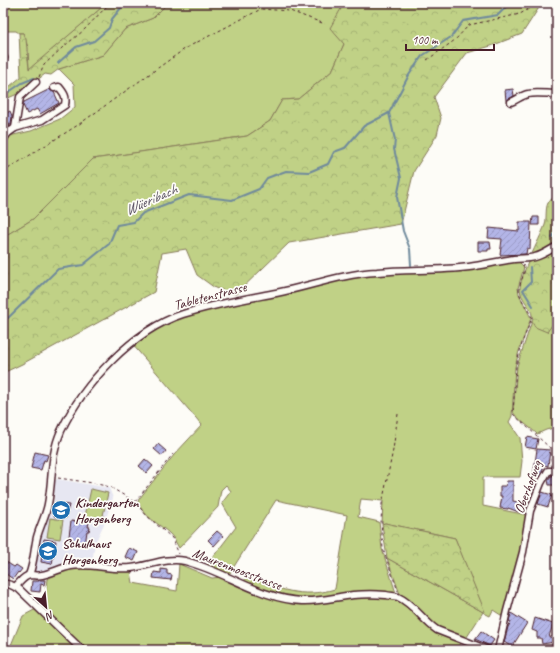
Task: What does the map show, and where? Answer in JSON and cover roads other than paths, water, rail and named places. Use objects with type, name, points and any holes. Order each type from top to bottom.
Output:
[{"type":"street","points":[[15,128],[20,97],[36,82]]},
{"type":"street","points":[[3,140],[8,133],[15,128],[42,120],[65,105],[66,100],[64,94],[60,88],[54,88]]},
{"type":"street","points":[[511,102],[526,94],[557,94]]},
{"type":"street","points":[[3,122],[8,133]]},
{"type":"street","name":"Tabletenstrasse","points":[[29,575],[32,568],[37,537],[48,505],[52,477],[52,462],[60,432],[72,409],[91,385],[124,349],[139,336],[161,323],[182,314],[345,275],[468,267],[517,258],[533,258],[557,246]]},
{"type":"street","name":"Oberhofweg","points":[[498,650],[523,552],[530,511],[541,483],[548,471],[557,471]]},
{"type":"street","name":"Maurenmoosstrasse","points":[[29,575],[41,575],[70,566],[84,565],[108,568],[131,568],[154,563],[180,560],[199,565],[268,594],[284,599],[318,601],[354,595],[379,594],[397,596],[405,601],[430,626],[488,650]]},
{"type":"street","points":[[16,586],[29,575]]},
{"type":"street","points":[[3,583],[16,586],[82,650]]},
{"type":"waterway","points":[[58,63],[76,47],[94,41],[109,28],[112,19],[125,3]]},
{"type":"waterway","name":"Wüeribach","points":[[3,320],[8,318],[58,269],[83,265],[109,244],[117,225],[134,222],[143,213],[189,195],[232,200],[259,189],[267,178],[286,171],[309,172],[328,164],[334,152],[345,148],[364,126],[389,113],[409,75],[422,56],[451,37],[463,21],[498,15],[510,3]]},
{"type":"waterway","points":[[3,96],[22,83],[34,78]]},
{"type":"waterway","name":"Wüeribach","points":[[389,113],[395,140],[394,149],[401,178],[397,197],[403,231],[410,249],[411,265]]},
{"type":"waterway","points":[[552,238],[557,229]]},
{"type":"waterway","points":[[530,267],[531,282],[523,290],[533,306]]},
{"type":"place","name":"Kindergarten Horgenberg","points":[[61,510]]},
{"type":"place","name":"Schulhaus Horgenberg","points":[[48,551]]}]
